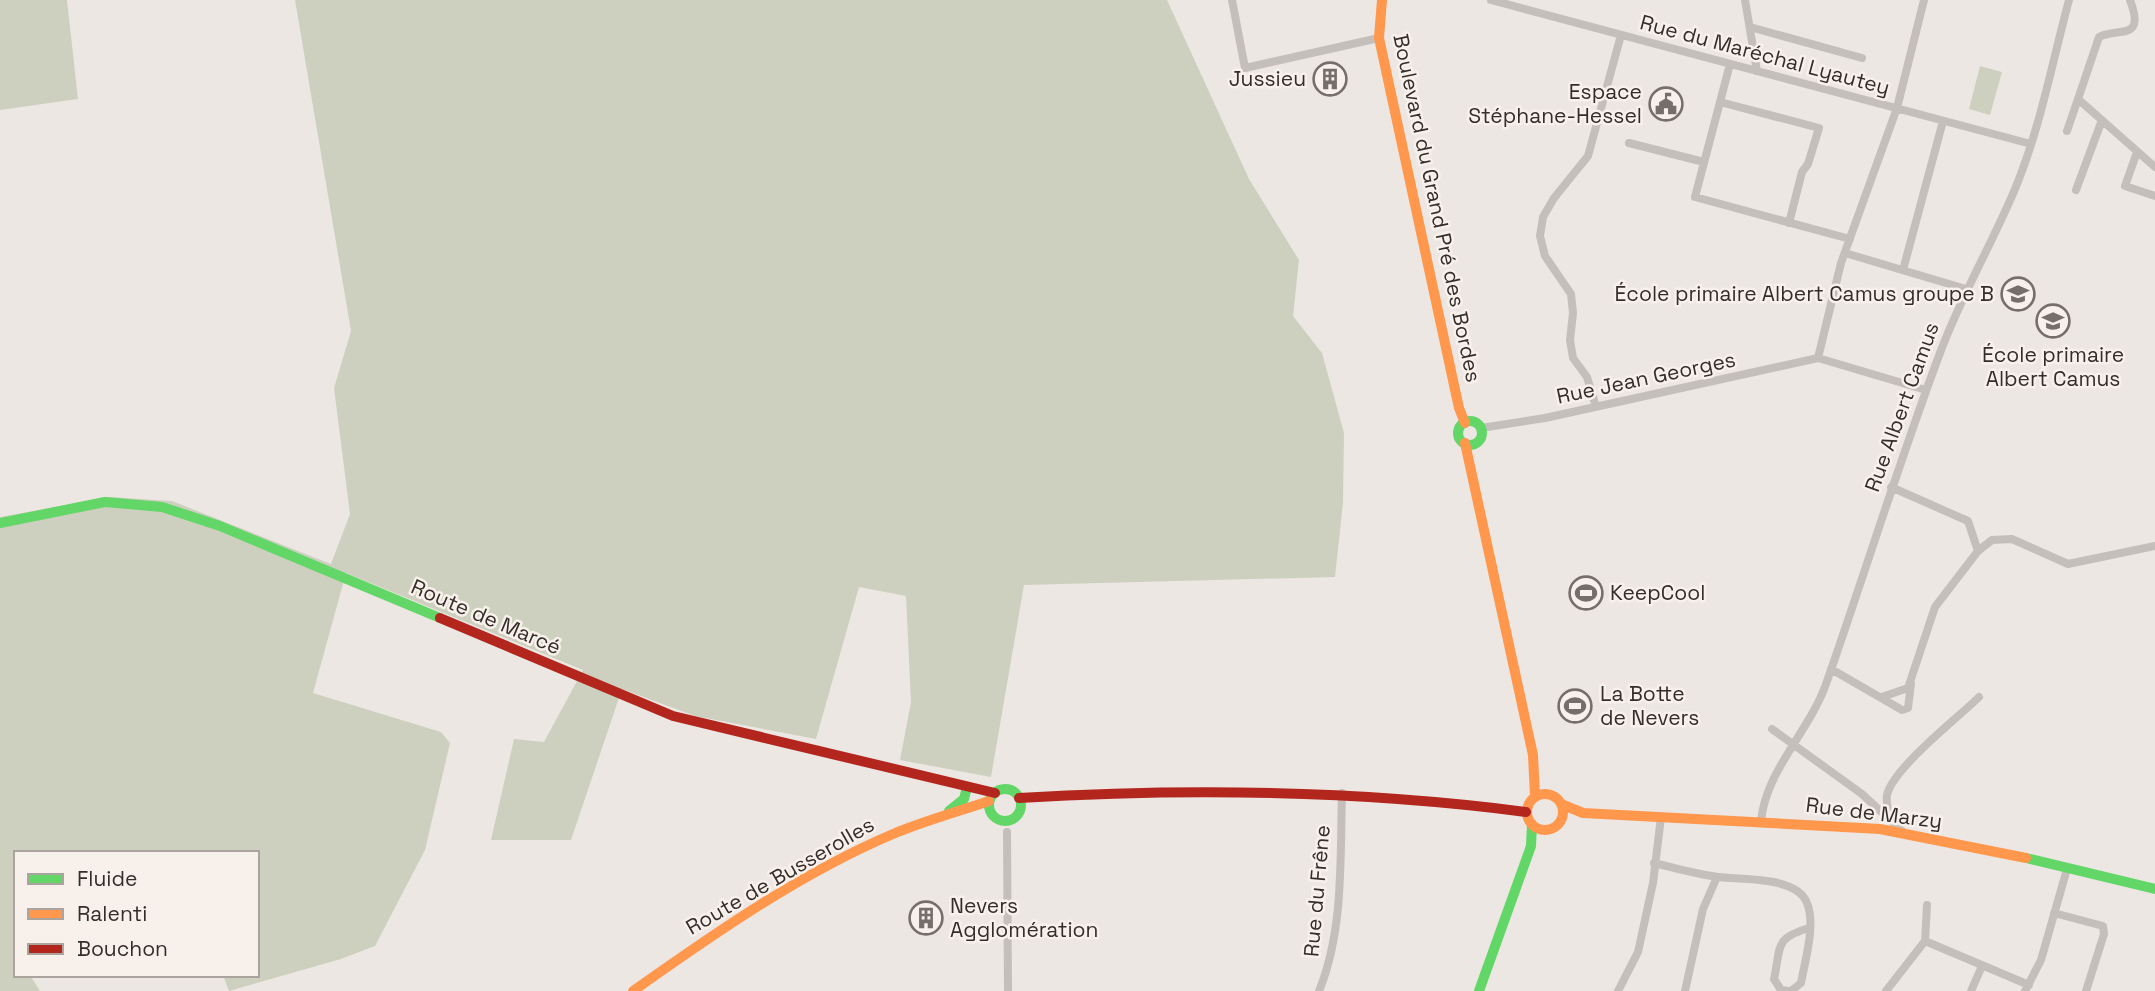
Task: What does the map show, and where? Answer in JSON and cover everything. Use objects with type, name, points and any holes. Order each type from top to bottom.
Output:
[{"type":"main road","name":"Boulevard du Grand Pré des Bordes","points":[[1382,0],[1379,38],[1459,408],[1465,423]]},
{"type":"main road","points":[[1471,461],[1477,442],[1482,436],[1481,428],[1476,423],[1465,423],[1459,431],[1471,461],[1533,755],[1535,796],[1527,812],[1532,824],[1531,846],[1479,991]]},
{"type":"main road","points":[[1465,443],[1477,442]]},
{"type":"main road","name":"Route de Marcé","points":[[0,523],[105,502],[162,507],[220,526],[673,716],[722,730],[964,785],[991,801],[1008,790],[1019,798],[1342,793],[1527,812]]},
{"type":"main road","points":[[1531,846],[1561,820],[1561,804],[1549,794],[1533,755]]},
{"type":"main road","points":[[940,817],[964,799],[964,785]]},
{"type":"main road","points":[[1535,796],[1549,794]]},
{"type":"main road","points":[[1011,817],[1060,796]]},
{"type":"main road","points":[[1007,832],[1019,798]]},
{"type":"main road","points":[[991,801],[1011,817]]},
{"type":"main road","name":"Route de Busserolles","points":[[633,991],[690,950],[879,840],[991,801]]},
{"type":"main road","name":"Rue de Marzy","points":[[1561,804],[1583,813],[1761,821],[1904,833],[1972,845],[2155,889]]},
{"type":"main road","name":"Rue de Marzy","points":[[1561,820],[1583,813]]},
{"type":"main road","points":[[1532,824],[1547,830]]},
{"type":"street","points":[[1232,0],[1245,68],[1379,38]]},
{"type":"street","name":"Rue du Maréchal Lyautey","points":[[1491,0],[2031,144]]},
{"type":"street","points":[[1745,0],[1757,71]]},
{"type":"street","points":[[1924,0],[1897,108],[1845,253],[1825,322],[1818,358],[1926,390]]},
{"type":"street","name":"Rue Albert Camus","points":[[1761,821],[1770,783],[1819,705],[1926,390],[1966,289],[2015,189],[2031,144],[2069,0]]},
{"type":"street","points":[[2067,131],[2099,37],[2126,34],[2131,30],[2134,20],[2130,0]]},
{"type":"street","points":[[1750,27],[1862,58]]},
{"type":"street","points":[[1596,407],[1587,377],[1573,358],[1570,340],[1573,313],[1571,294],[1545,256],[1540,236],[1543,217],[1554,198],[1588,156],[1621,35]]},
{"type":"street","points":[[1730,64],[1695,197],[1850,239]]},
{"type":"street","points":[[2078,99],[2155,167]]},
{"type":"street","points":[[1720,102],[1819,128],[1808,164],[1802,172],[1789,223]]},
{"type":"street","points":[[2076,190],[2102,120]]},
{"type":"street","points":[[1902,270],[1943,121]]},
{"type":"street","points":[[1629,143],[1704,162]]},
{"type":"street","points":[[2137,152],[2125,186],[2155,196]]},
{"type":"street","points":[[1845,253],[1966,289]]},
{"type":"street","name":"Rue Jean Georges","points":[[1481,428],[1596,407],[1818,358]]},
{"type":"street","points":[[1891,487],[1968,521],[1978,551]]},
{"type":"street","points":[[1882,697],[1908,688],[1935,607],[1978,551],[1992,540],[2002,537],[2068,564],[2155,546]]},
{"type":"street","points":[[1831,669],[1902,710],[1908,708],[1910,681]]},
{"type":"street","points":[[1889,818],[1886,799],[1892,784],[1914,758],[1979,697]]},
{"type":"street","points":[[1772,729],[1876,806],[1904,833]]},
{"type":"street","name":"Rue du Frêne","points":[[1319,991],[1331,962],[1339,880],[1342,793]]},
{"type":"street","points":[[1876,806],[1886,799]]},
{"type":"street","points":[[1618,991],[1638,952],[1661,817]]},
{"type":"street","points":[[1007,832],[1008,991]]},
{"type":"street","points":[[1654,863],[1717,877],[1768,881],[1798,892],[1808,904],[1808,928],[1801,983],[1790,991],[1780,990],[1774,979],[1783,939],[1787,934],[1808,928]]},
{"type":"street","points":[[1925,941],[2027,988],[2041,960],[2067,869]]},
{"type":"street","points":[[1685,991],[1703,909],[1717,877]]},
{"type":"street","points":[[1885,991],[1925,941],[1927,905]]},
{"type":"street","points":[[2054,913],[2103,926],[2104,934],[2086,991]]},
{"type":"street","points":[[1971,991],[1982,965]]},
{"type":"green space","points":[[0,0],[67,0],[78,99],[0,110]]},
{"type":"green space","points":[[295,0],[1167,0],[1249,179],[1299,260],[1293,316],[1322,353],[1344,433],[1343,503],[1335,577],[1024,585],[991,777],[900,760],[911,702],[906,596],[859,587],[816,739],[695,716],[622,689],[571,840],[491,840],[514,739],[544,742],[583,670],[346,573],[313,693],[441,732],[450,743],[425,850],[375,946],[341,959],[229,991],[224,977],[259,977],[259,851],[14,851],[14,977],[31,977],[40,991],[0,991],[0,517],[110,497],[172,501],[331,564],[350,514],[334,388],[351,331]]},
{"type":"green space","points":[[1980,66],[2002,72],[1990,115],[1969,109]]},
{"type":"traffic: fast","points":[[1470,421],[1478,425],[1482,433],[1478,441],[1470,445],[1462,441],[1458,433],[1462,425],[1470,421]]},
{"type":"traffic: fast","points":[[0,523],[105,502],[162,507],[220,526],[440,618]]},
{"type":"traffic: fast","points":[[949,811],[964,799],[967,787]]},
{"type":"traffic: fast","points":[[1005,789],[1016,794],[1021,805],[1016,816],[1005,821],[994,816],[989,805],[994,794],[1005,789]]},
{"type":"traffic: fast","points":[[1479,991],[1531,846],[1532,824]]},
{"type":"traffic: fast","points":[[2026,858],[2155,889]]},
{"type":"traffic: slow","points":[[1382,0],[1379,38],[1459,408],[1465,423]]},
{"type":"traffic: slow","points":[[1465,443],[1533,755],[1535,796]]},
{"type":"traffic: slow","points":[[1545,794],[1558,799],[1563,812],[1558,825],[1545,830],[1532,825],[1527,812],[1532,799],[1545,794]]},
{"type":"traffic: slow","points":[[633,991],[727,926],[825,867],[893,834],[989,801]]},
{"type":"traffic: slow","points":[[1561,804],[1583,813],[1880,829],[2026,858]]},
{"type":"traffic: jam","points":[[440,618],[673,716],[995,793]]},
{"type":"traffic: jam","points":[[1019,798],[1146,793],[1273,793],[1399,799],[1526,812]]},
{"type":"place","name":"Jussieu","points":[[1330,79]]},
{"type":"place","name":"Espace Stéphane-Hessel","points":[[1666,104]]},
{"type":"place","name":"École primaire Albert Camus groupe B","points":[[2018,294]]},
{"type":"place","name":"École primaire Albert Camus","points":[[2053,321]]},
{"type":"place","name":"KeepCool","points":[[1586,593]]},
{"type":"place","name":"La Botte de Nevers","points":[[1575,706]]},
{"type":"place","name":"Nevers Agglomération","points":[[926,918]]}]
